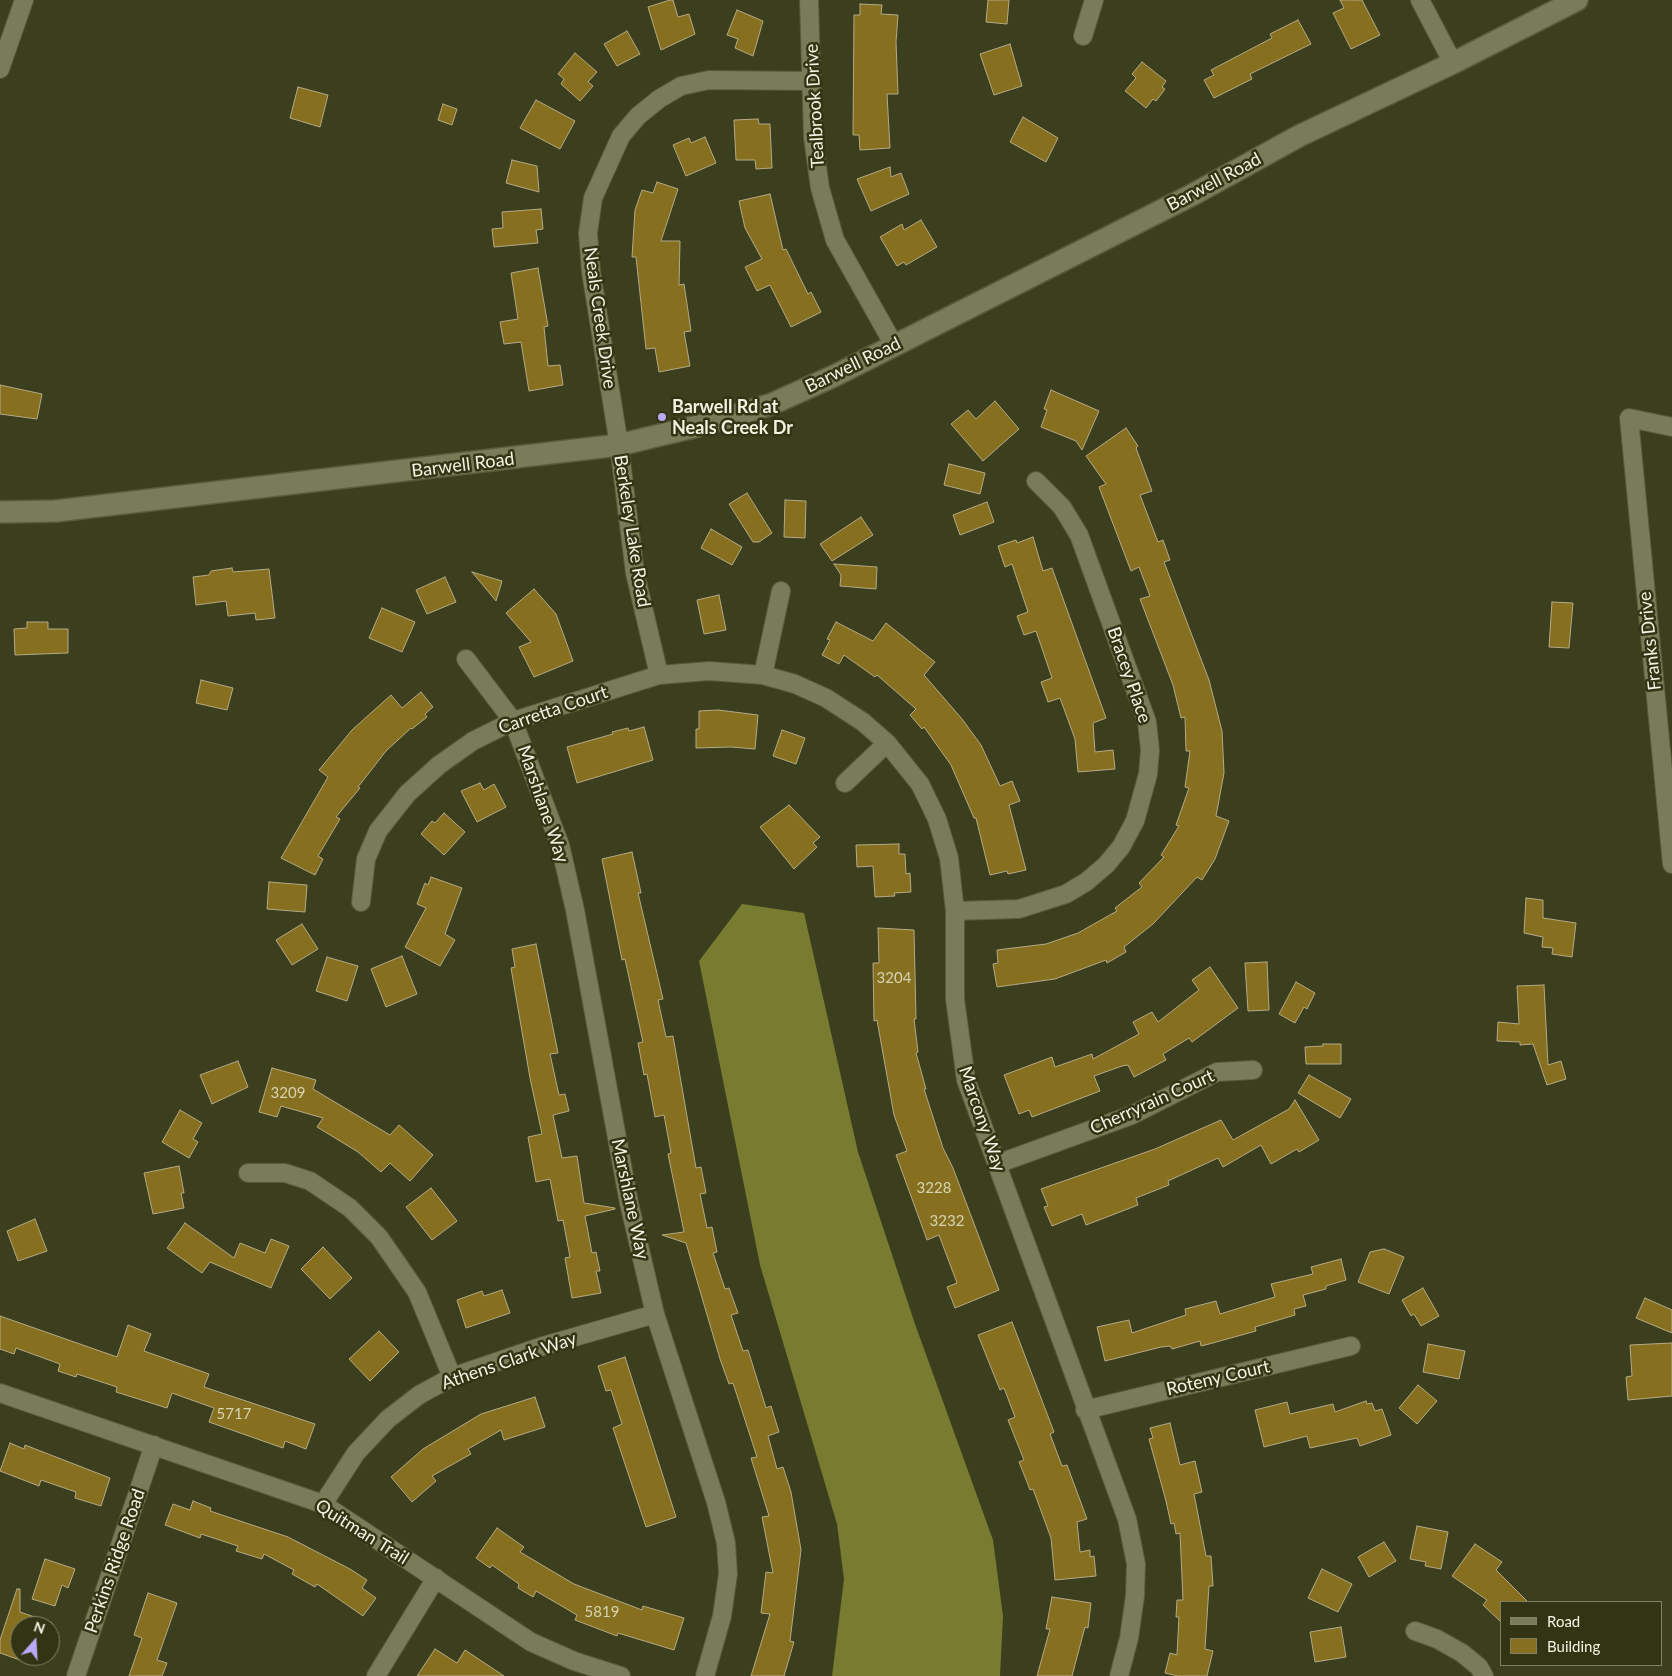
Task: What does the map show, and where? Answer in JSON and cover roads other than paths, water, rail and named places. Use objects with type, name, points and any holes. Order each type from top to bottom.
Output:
[{"type":"street","points":[[0,69],[24,0]]},
{"type":"street","name":"Tealbrook Drive","points":[[809,0],[813,137],[820,188],[835,240],[894,345]]},
{"type":"street","points":[[1083,36],[1094,0]]},
{"type":"street","points":[[1420,0],[1452,63]]},
{"type":"street","name":"Barwell Road","points":[[0,512],[56,511],[112,505],[619,445],[706,424],[772,404],[894,345],[1192,195],[1299,136],[1452,63],[1577,0]]},
{"type":"street","name":"Neals Creek Drive","points":[[619,445],[591,272],[588,233],[593,198],[620,136],[645,110],[681,86],[709,80],[810,81]]},
{"type":"street","name":"Franks Drive","points":[[1672,427],[1629,418],[1672,864]]},
{"type":"street","name":"Berkeley Lake Road","points":[[619,445],[635,573],[659,675]]},
{"type":"street","name":"Bracey Place","points":[[954,911],[1019,908],[1059,897],[1086,882],[1106,865],[1126,838],[1135,821],[1148,774],[1150,750],[1147,722],[1079,535],[1062,506],[1036,481]]},
{"type":"street","points":[[763,675],[781,591]]},
{"type":"street","name":"Marshlane Way","points":[[466,659],[513,721],[560,846],[582,947],[629,1203],[655,1314],[716,1502],[726,1543],[728,1574],[722,1616],[705,1676]]},
{"type":"street","name":"Marcony Way","points":[[659,675],[709,671],[763,675],[795,684],[826,698],[863,722],[887,743],[920,784],[937,819],[949,858],[954,911],[955,999],[959,1043],[966,1080],[998,1164],[1085,1410],[1127,1519],[1136,1564],[1129,1638],[1118,1676]]},
{"type":"street","name":"Carretta Court","points":[[361,902],[366,859],[378,831],[407,794],[439,765],[473,741],[513,721],[659,675]]},
{"type":"street","points":[[845,783],[887,743]]},
{"type":"street","name":"Cherryrain Court","points":[[998,1164],[1132,1115],[1217,1072],[1253,1070]]},
{"type":"street","points":[[248,1173],[284,1173],[310,1181],[350,1208],[379,1237],[398,1261],[417,1292],[452,1377]]},
{"type":"street","name":"Athens Clark Way","points":[[323,1504],[356,1453],[388,1419],[419,1396],[452,1377],[543,1346],[655,1314]]},
{"type":"street","name":"Roteny Court","points":[[1085,1410],[1351,1346]]},
{"type":"street","name":"Quitman Trail","points":[[0,1394],[323,1504],[531,1642],[574,1661],[621,1676]]},
{"type":"street","name":"Perkins Ridge Road","points":[[76,1676],[154,1445]]},
{"type":"street","points":[[376,1676],[436,1578]]},
{"type":"street","points":[[1415,1631],[1438,1639],[1462,1653],[1479,1667],[1484,1676]]},
{"type":"place","name":"Barwell Rd at Neals Creek Dr","points":[[662,417]]}]
